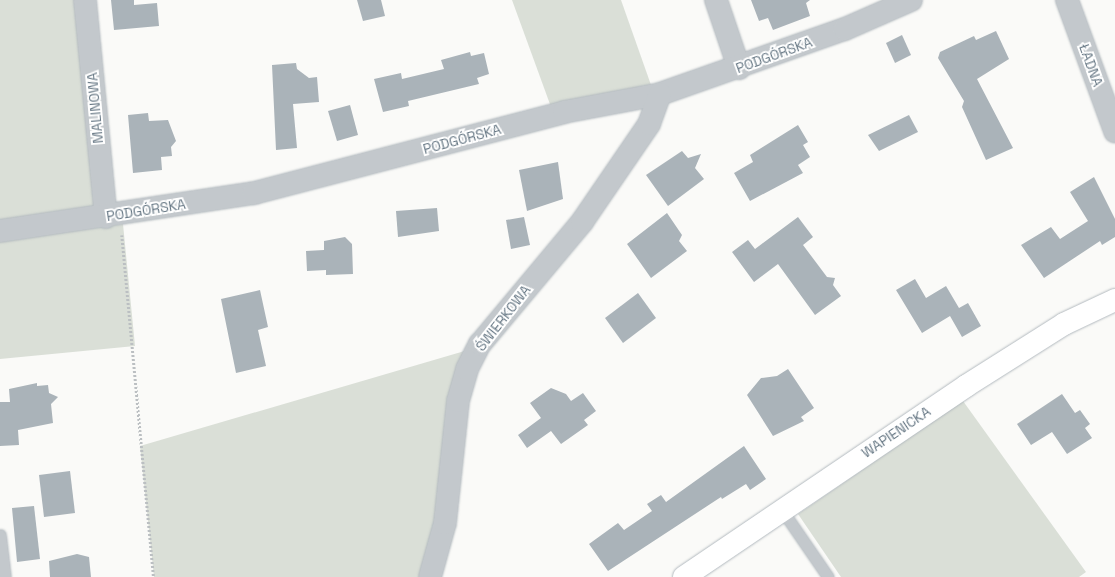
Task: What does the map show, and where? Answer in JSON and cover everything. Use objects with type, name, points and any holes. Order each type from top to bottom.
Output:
[{"type":"street","name":"MALINOWA","points":[[85,0],[113,216]]},
{"type":"street","points":[[716,0],[739,68]]},
{"type":"street","name":"PODGÓRSKA","points":[[0,231],[113,216],[254,193],[564,112],[660,94],[739,68],[845,29],[911,0]]},
{"type":"street","name":"ŁADNA","points":[[1068,0],[1115,131]]},
{"type":"street","name":"ŚWIERKOWA","points":[[430,577],[445,523],[458,401],[467,369],[480,344],[582,222],[649,124],[660,94]]},
{"type":"street","name":"WAPIENICKA","points":[[684,577],[966,386],[1064,324],[1115,300]]},
{"type":"lane","points":[[782,510],[828,577]]},
{"type":"lane","points":[[0,535],[5,577]]},
{"type":"path","points":[[113,216],[154,577]]},
{"type":"shaded area","points":[[0,0],[79,0],[98,206],[0,225]]},
{"type":"shaded area","points":[[512,0],[621,0],[651,85],[551,107]]},
{"type":"shaded area","points":[[123,224],[135,346],[0,359],[0,240]]},
{"type":"shaded area","points":[[468,350],[439,521],[423,577],[154,577],[140,446]]},
{"type":"shaded area","points":[[963,401],[1086,572],[1079,577],[841,577],[798,514]]},
{"type":"building","points":[[111,0],[134,0],[134,5],[157,3],[159,26],[114,30]]},
{"type":"building","points":[[357,0],[381,0],[385,16],[363,21]]},
{"type":"building","points":[[751,0],[810,0],[806,3],[810,16],[773,30],[768,18],[759,21]]},
{"type":"building","points":[[996,31],[1009,59],[977,79],[1013,148],[986,160],[962,107],[964,101],[938,58],[940,52],[974,36],[976,40]]},
{"type":"building","points":[[902,35],[911,55],[895,63],[886,43]]},
{"type":"building","points":[[470,52],[471,56],[484,53],[489,74],[477,78],[479,84],[408,101],[409,106],[383,112],[374,79],[401,73],[402,79],[444,69],[441,60]]},
{"type":"building","points":[[296,63],[297,69],[309,78],[317,77],[319,102],[293,104],[297,148],[276,150],[272,65]]},
{"type":"building","points":[[350,105],[358,135],[337,141],[328,111]]},
{"type":"building","points":[[148,113],[149,121],[168,120],[176,141],[171,147],[172,156],[161,157],[162,170],[133,173],[128,115]]},
{"type":"building","points":[[909,115],[918,132],[879,151],[868,135]]},
{"type":"building","points":[[798,125],[808,142],[803,145],[810,157],[798,165],[803,173],[750,201],[734,173],[753,162],[750,155]]},
{"type":"building","points":[[682,151],[688,158],[701,154],[695,168],[704,179],[668,206],[646,175]]},
{"type":"building","points":[[558,162],[563,199],[527,211],[519,170]]},
{"type":"building","points":[[1094,177],[1115,219],[1115,237],[1102,245],[1100,241],[1044,278],[1021,245],[1051,227],[1060,239],[1088,221],[1070,192]]},
{"type":"building","points":[[437,208],[439,231],[398,237],[396,211]]},
{"type":"building","points":[[667,213],[682,235],[679,241],[687,251],[651,278],[627,244]]},
{"type":"building","points":[[524,217],[530,245],[511,249],[506,220]]},
{"type":"building","points":[[798,217],[813,237],[803,245],[827,277],[835,278],[833,285],[841,296],[815,315],[778,264],[754,282],[732,252],[748,240],[755,249]]},
{"type":"building","points":[[345,237],[352,244],[353,274],[326,275],[326,270],[307,271],[306,251],[324,250],[324,241]]},
{"type":"building","points":[[915,279],[926,298],[946,286],[959,308],[968,303],[981,326],[962,337],[950,316],[922,333],[896,290]]},
{"type":"building","points":[[260,290],[268,327],[258,330],[266,366],[236,373],[221,299]]},
{"type":"building","points":[[638,293],[656,318],[623,343],[605,318]]},
{"type":"building","points":[[788,369],[814,408],[801,417],[804,421],[773,436],[747,395],[761,378],[777,376]]},
{"type":"building","points":[[37,383],[37,386],[48,385],[49,393],[58,397],[51,404],[53,423],[18,430],[19,445],[0,446],[0,402],[10,402],[9,389]]},
{"type":"building","points":[[551,388],[566,394],[571,401],[583,393],[596,411],[584,420],[588,425],[561,444],[551,431],[527,448],[518,435],[541,418],[530,403]]},
{"type":"building","points":[[1062,394],[1075,413],[1080,410],[1090,424],[1085,428],[1092,438],[1067,454],[1052,432],[1031,445],[1017,424]]},
{"type":"building","points":[[744,446],[766,479],[750,490],[746,484],[722,499],[721,497],[608,571],[589,544],[618,523],[624,530],[652,511],[647,504],[661,495],[666,502]]},
{"type":"building","points":[[70,471],[75,513],[44,517],[39,475]]},
{"type":"building","points":[[34,506],[40,559],[17,562],[12,508]]},
{"type":"building","points":[[77,554],[89,557],[91,577],[50,577],[49,561]]}]
